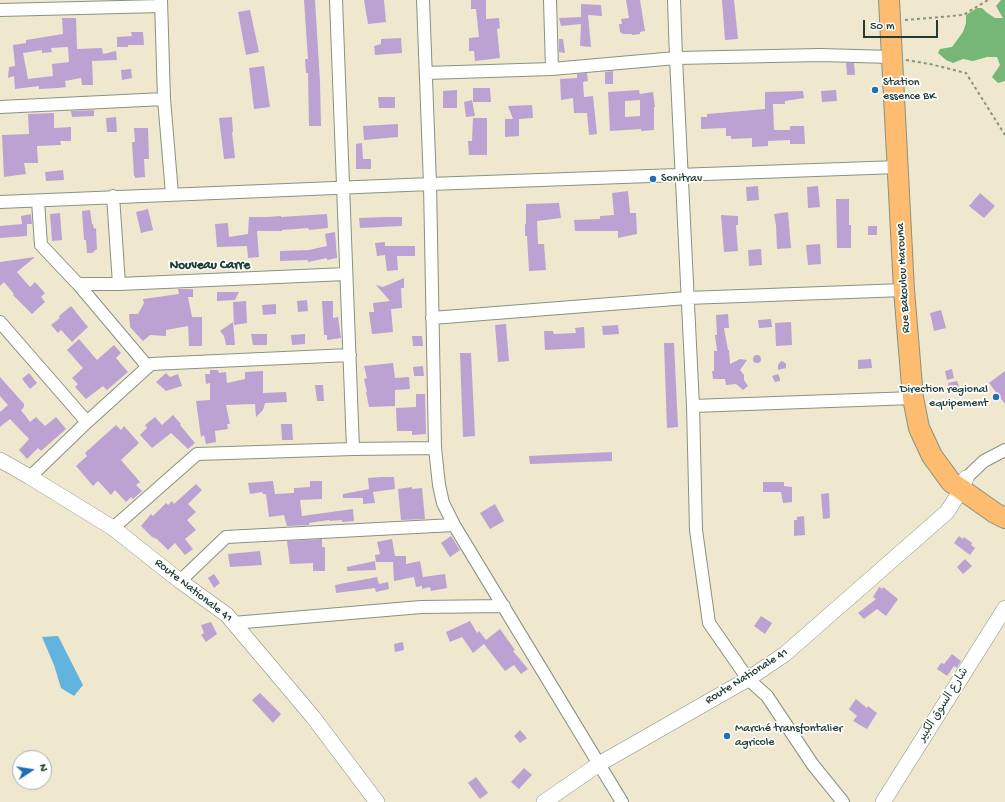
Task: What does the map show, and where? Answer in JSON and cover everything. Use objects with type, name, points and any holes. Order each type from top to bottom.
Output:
[{"type":"highway","name":"Rue Bakoulou Harouna","points":[[889,0],[897,58],[924,396],[930,425],[943,453],[964,484],[1005,518]]},
{"type":"highway","name":"Rue Bakoulou Harouna","points":[[898,0],[898,167],[904,290],[913,398],[919,428],[932,456],[951,482],[964,484],[982,492],[1005,506]]},
{"type":"street","points":[[336,0],[353,449]]},
{"type":"street","points":[[423,0],[430,184],[435,448],[439,485],[444,503],[454,524],[622,802]]},
{"type":"street","points":[[550,0],[552,69]]},
{"type":"street","points":[[674,0],[693,406],[696,530],[709,622],[748,679],[767,696],[813,765],[843,802]]},
{"type":"street","points":[[0,10],[161,3],[164,99],[172,194]]},
{"type":"street","points":[[426,73],[552,69],[676,58],[820,55],[897,58]]},
{"type":"street","points":[[0,107],[164,99]]},
{"type":"street","points":[[0,202],[113,196],[898,167]]},
{"type":"street","points":[[113,196],[119,284]]},
{"type":"street","points":[[38,201],[41,245],[78,284],[148,367]]},
{"type":"street","points":[[78,284],[119,284],[346,274]]},
{"type":"street","points":[[432,318],[687,298],[904,290]]},
{"type":"street","points":[[0,322],[87,422]]},
{"type":"street","points":[[30,477],[87,422],[151,364],[350,355]]},
{"type":"street","points":[[693,406],[913,398]]},
{"type":"street","points":[[113,528],[197,454],[435,448]]},
{"type":"street","points":[[964,484],[984,461],[1005,450]]},
{"type":"street","name":"Route Nationale 41","points":[[0,460],[113,528],[180,581],[227,615],[313,717],[377,802]]},
{"type":"street","name":"Route Nationale 41","points":[[544,802],[599,764],[748,679],[785,654],[947,512],[964,484]]},
{"type":"street","points":[[180,581],[226,537],[454,524]]},
{"type":"street","points":[[233,623],[421,607],[504,606]]},
{"type":"street","name":"شارع السوق الكبير","points":[[883,802],[1005,608]]},
{"type":"path","points":[[899,21],[963,15],[988,0]]},
{"type":"path","points":[[897,58],[966,73],[1005,135]]},
{"type":"green space","points":[[1001,0],[1005,0],[1005,81],[998,83],[992,77],[1000,65],[997,57],[987,57],[973,61],[963,59],[953,63],[946,60],[938,53],[940,49],[952,47],[963,32],[966,23],[966,15],[977,8],[982,8],[995,18],[1003,18],[996,6]]},
{"type":"water","points":[[58,636],[83,685],[74,696],[61,688],[54,665],[42,637]]},
{"type":"building","points":[[304,0],[315,0],[321,126],[309,126],[308,73],[306,73],[305,59],[308,59]]},
{"type":"building","points":[[364,0],[384,0],[386,22],[368,24]]},
{"type":"building","points":[[471,0],[486,0],[486,19],[499,18],[500,28],[497,29],[500,58],[475,61],[474,51],[469,51],[469,38],[479,37],[476,9],[471,9]]},
{"type":"building","points":[[626,0],[640,0],[645,31],[640,32],[640,34],[632,35],[623,34],[620,32],[619,24],[622,24],[621,19],[629,18]]},
{"type":"building","points":[[722,0],[734,0],[738,39],[725,40]]},
{"type":"building","points":[[581,4],[601,5],[602,16],[588,15],[591,47],[580,46],[581,24],[561,26],[559,18],[581,17]]},
{"type":"building","points":[[250,10],[259,52],[246,55],[238,12]]},
{"type":"building","points":[[62,18],[76,18],[77,49],[102,48],[103,54],[116,51],[117,60],[92,61],[93,85],[82,85],[81,78],[65,81],[66,87],[39,89],[39,86],[15,89],[14,76],[8,78],[9,67],[15,66],[13,45],[26,43],[26,40],[63,34]],"holes":[[[68,47],[69,62],[52,64],[53,76],[28,79],[23,53],[42,50],[42,53],[52,52],[51,48]]]},
{"type":"building","points":[[131,32],[143,32],[144,45],[117,47],[117,37],[132,36]]},
{"type":"building","points":[[401,38],[402,53],[375,55],[374,46],[381,44],[381,39]]},
{"type":"building","points":[[559,39],[563,39],[565,53],[559,52]]},
{"type":"building","points":[[846,63],[854,63],[855,75],[847,75]]},
{"type":"building","points":[[264,66],[270,107],[254,109],[249,68]]},
{"type":"building","points":[[131,69],[132,78],[122,80],[121,70]]},
{"type":"building","points":[[613,71],[613,84],[605,84],[605,72]]},
{"type":"building","points":[[587,73],[588,81],[583,82],[584,97],[593,96],[597,134],[589,135],[587,113],[574,113],[573,98],[561,100],[560,79],[577,78],[577,74]]},
{"type":"building","points":[[473,88],[490,88],[491,102],[473,102]]},
{"type":"building","points":[[457,90],[457,108],[443,108],[443,91]]},
{"type":"building","points":[[639,90],[640,95],[653,92],[655,107],[654,130],[641,131],[641,129],[610,131],[608,92]],"holes":[[[640,100],[640,116],[625,117],[625,101]]]},
{"type":"building","points":[[836,90],[837,101],[822,102],[821,91]]},
{"type":"building","points":[[803,91],[804,98],[785,101],[785,104],[773,104],[774,130],[790,130],[790,126],[804,126],[805,144],[790,144],[790,140],[768,141],[768,146],[752,147],[752,138],[731,139],[731,136],[726,136],[726,128],[701,129],[701,117],[707,117],[707,114],[765,109],[765,92]]},
{"type":"building","points":[[378,97],[395,97],[395,108],[379,108]]},
{"type":"building","points":[[472,100],[475,116],[466,117],[464,102]]},
{"type":"building","points":[[532,105],[533,118],[519,119],[519,136],[505,137],[505,119],[513,119],[508,106]]},
{"type":"building","points":[[94,110],[94,116],[72,117],[71,111]]},
{"type":"building","points":[[54,113],[54,128],[71,127],[71,141],[60,141],[61,145],[37,146],[38,163],[24,163],[26,174],[4,177],[2,135],[29,134],[28,114]]},
{"type":"building","points":[[116,117],[117,132],[107,132],[106,118]]},
{"type":"building","points":[[232,117],[235,158],[224,159],[219,118]]},
{"type":"building","points":[[473,118],[487,118],[487,155],[469,155],[468,141],[472,141]]},
{"type":"building","points":[[398,124],[398,137],[364,140],[363,126]]},
{"type":"building","points":[[134,128],[148,128],[149,159],[144,159],[145,177],[135,178],[134,176],[132,142],[135,142]]},
{"type":"building","points":[[362,143],[363,159],[371,159],[371,169],[356,169],[356,144]]},
{"type":"building","points":[[63,170],[64,180],[46,181],[45,172]]},
{"type":"building","points":[[758,186],[759,200],[747,201],[746,187]]},
{"type":"building","points":[[818,186],[820,207],[808,208],[807,187]]},
{"type":"building","points":[[628,191],[630,213],[636,213],[637,234],[618,238],[618,231],[575,231],[574,220],[600,219],[600,216],[614,215],[612,193]]},
{"type":"building","points":[[980,193],[995,206],[984,218],[969,206]]},
{"type":"building","points":[[836,199],[849,199],[851,248],[837,248]]},
{"type":"building","points":[[559,203],[561,218],[537,221],[538,244],[544,244],[546,270],[529,271],[527,236],[525,236],[526,204]]},
{"type":"building","points":[[148,209],[153,230],[141,233],[136,212]]},
{"type":"building","points":[[90,210],[92,224],[94,229],[96,228],[97,249],[92,253],[87,253],[86,240],[84,240],[82,211]]},
{"type":"building","points":[[788,212],[791,248],[777,249],[774,214]]},
{"type":"building","points":[[60,213],[62,240],[52,241],[50,214]]},
{"type":"building","points":[[31,214],[32,224],[27,224],[27,236],[0,238],[0,226],[22,224],[21,216]]},
{"type":"building","points":[[327,214],[328,228],[257,231],[259,257],[248,258],[247,246],[217,247],[215,224],[228,223],[229,237],[248,234],[249,217],[281,217]]},
{"type":"building","points":[[721,215],[738,216],[738,225],[736,225],[738,251],[724,252]]},
{"type":"building","points":[[402,217],[402,226],[360,228],[359,218]]},
{"type":"building","points":[[868,226],[877,226],[877,235],[868,235]]},
{"type":"building","points":[[335,232],[337,258],[327,260],[327,258],[308,262],[308,260],[280,261],[280,251],[309,250],[327,246],[325,234]]},
{"type":"building","points":[[385,242],[385,246],[415,246],[415,256],[397,256],[398,270],[387,271],[385,255],[377,256],[375,243]]},
{"type":"building","points":[[820,244],[821,264],[808,265],[806,245]]},
{"type":"building","points":[[761,249],[762,265],[749,266],[748,250]]},
{"type":"building","points":[[35,257],[17,272],[30,287],[35,282],[45,293],[41,297],[45,302],[32,314],[13,295],[14,294],[4,282],[0,286],[0,262]]},
{"type":"building","points":[[404,278],[404,288],[401,288],[402,308],[391,309],[393,332],[372,334],[369,312],[374,312],[373,303],[390,301],[376,285],[383,287]]},
{"type":"building","points":[[178,289],[193,289],[193,297],[188,297],[192,317],[202,317],[202,346],[189,346],[188,326],[166,330],[166,336],[150,335],[143,341],[130,327],[129,314],[138,314],[144,303],[143,299],[179,294]]},
{"type":"building","points":[[217,292],[239,292],[235,300],[217,301]]},
{"type":"building","points":[[307,300],[308,311],[298,312],[297,301]]},
{"type":"building","points":[[246,301],[247,323],[234,325],[233,302]]},
{"type":"building","points":[[322,301],[333,301],[333,318],[338,317],[341,338],[327,340],[327,335],[324,335]]},
{"type":"building","points":[[276,304],[276,314],[263,315],[262,305]]},
{"type":"building","points":[[71,306],[88,327],[72,342],[61,330],[58,333],[51,325]]},
{"type":"building","points":[[941,310],[946,328],[934,331],[930,313]]},
{"type":"building","points":[[728,314],[729,328],[724,328],[729,350],[730,364],[740,359],[747,360],[740,370],[744,375],[744,380],[748,386],[743,390],[736,384],[726,385],[725,379],[713,379],[712,371],[714,371],[714,351],[717,351],[715,335],[717,335],[716,315]]},
{"type":"building","points":[[771,319],[772,327],[759,328],[758,320]]},
{"type":"building","points":[[233,322],[235,345],[226,345],[224,336],[220,331]]},
{"type":"building","points":[[791,322],[792,345],[776,346],[775,323]]},
{"type":"building","points":[[506,324],[509,361],[498,362],[495,325]]},
{"type":"building","points":[[618,325],[619,334],[603,335],[602,326]]},
{"type":"building","points":[[584,327],[585,348],[545,350],[544,331],[553,331],[554,334],[576,333],[575,328]]},
{"type":"building","points":[[251,334],[267,334],[267,345],[253,345]]},
{"type":"building","points":[[305,334],[305,344],[292,345],[291,335]]},
{"type":"building","points":[[412,336],[422,336],[423,346],[413,346]]},
{"type":"building","points":[[79,339],[97,360],[114,345],[121,353],[116,358],[128,372],[107,390],[103,386],[86,399],[75,387],[78,384],[72,378],[83,368],[67,350]]},
{"type":"building","points":[[664,343],[674,343],[678,427],[667,428]]},
{"type":"building","points":[[460,353],[471,353],[475,436],[463,437]]},
{"type":"building","points":[[755,355],[759,355],[761,359],[759,363],[755,363],[753,361],[753,357]]},
{"type":"building","points":[[871,359],[872,368],[858,369],[858,360]]},
{"type":"building","points":[[781,361],[786,364],[786,368],[778,370],[778,365]]},
{"type":"building","points":[[393,363],[395,378],[409,377],[410,389],[395,390],[395,406],[369,407],[364,379],[367,378],[364,366]]},
{"type":"building","points":[[423,366],[424,376],[414,376],[413,367]]},
{"type":"building","points":[[952,369],[954,378],[947,380],[945,371]]},
{"type":"building","points":[[210,370],[218,370],[219,373],[226,372],[227,383],[245,379],[245,372],[263,371],[263,393],[286,392],[287,402],[265,403],[263,410],[256,417],[255,404],[226,405],[230,424],[227,424],[228,429],[215,431],[216,442],[206,444],[204,435],[201,437],[196,401],[210,400],[210,383],[206,384],[205,374],[210,374]]},
{"type":"building","points":[[1005,371],[1005,404],[989,383]]},
{"type":"building","points":[[29,373],[37,383],[30,389],[22,379]]},
{"type":"building","points":[[166,373],[170,377],[178,374],[182,386],[166,391],[156,382]]},
{"type":"building","points":[[778,374],[780,381],[775,382],[772,376]]},
{"type":"building","points":[[0,377],[24,404],[24,407],[21,410],[30,422],[36,417],[45,426],[56,417],[66,429],[41,451],[38,448],[27,459],[19,450],[29,439],[10,419],[0,427],[0,412],[8,405],[0,396]]},
{"type":"building","points":[[957,381],[960,389],[951,392],[948,383]]},
{"type":"building","points":[[315,385],[323,385],[324,401],[317,401]]},
{"type":"building","points":[[416,394],[425,394],[426,434],[412,435],[412,431],[397,431],[396,408],[416,407]]},
{"type":"building","points":[[173,415],[195,443],[188,449],[171,433],[152,448],[140,435],[147,428],[145,425],[155,417],[162,425]]},
{"type":"building","points":[[281,424],[292,424],[293,440],[282,440]]},
{"type":"building","points":[[116,425],[121,430],[124,426],[139,443],[121,460],[140,482],[136,485],[142,491],[133,499],[131,497],[126,502],[115,490],[111,495],[98,481],[93,486],[76,466],[87,456],[85,453]]},
{"type":"building","points":[[612,452],[612,461],[530,464],[529,456]]},
{"type":"building","points":[[394,477],[395,489],[373,492],[375,503],[363,504],[363,498],[343,498],[343,494],[369,489],[368,478]]},
{"type":"building","points":[[273,481],[275,494],[294,493],[294,488],[310,487],[310,481],[322,481],[322,499],[300,500],[302,516],[353,509],[354,521],[342,522],[342,520],[329,520],[309,523],[309,525],[287,526],[284,515],[269,517],[266,494],[263,494],[262,492],[250,494],[248,483]]},
{"type":"building","points":[[763,482],[784,482],[784,486],[792,487],[792,502],[783,503],[781,492],[763,492]]},
{"type":"building","points":[[196,484],[202,490],[188,504],[196,512],[187,520],[196,530],[185,539],[193,549],[185,555],[175,543],[168,550],[141,526],[151,514],[153,516],[166,503],[168,505],[172,501],[174,504]]},
{"type":"building","points":[[412,487],[412,489],[422,488],[425,519],[401,520],[398,489]]},
{"type":"building","points":[[829,493],[830,518],[823,519],[821,494]]},
{"type":"building","points":[[495,504],[504,521],[490,529],[480,513]]},
{"type":"building","points":[[804,516],[805,535],[794,536],[794,520],[797,520],[797,517]]},
{"type":"building","points":[[451,536],[460,550],[450,557],[441,543]]},
{"type":"building","points":[[959,536],[963,539],[964,537],[972,543],[971,545],[975,548],[970,555],[954,543]]},
{"type":"building","points":[[322,539],[322,547],[325,547],[325,571],[313,571],[313,563],[290,564],[287,541]]},
{"type":"building","points":[[392,539],[395,556],[406,556],[406,564],[420,561],[423,577],[445,574],[447,588],[431,591],[430,587],[422,589],[422,586],[416,587],[414,577],[394,581],[393,562],[376,562],[375,555],[380,554],[377,542]]},
{"type":"building","points":[[260,551],[262,565],[230,567],[228,554]]},
{"type":"building","points":[[965,559],[972,566],[963,574],[957,567]]},
{"type":"building","points":[[375,561],[376,570],[347,571],[347,567]]},
{"type":"building","points":[[214,574],[220,583],[214,588],[208,578]]},
{"type":"building","points":[[377,577],[379,584],[388,582],[389,589],[376,592],[375,588],[336,593],[335,585]]},
{"type":"building","points":[[879,587],[882,589],[883,587],[898,599],[886,616],[877,609],[864,619],[858,613],[876,599],[873,597]]},
{"type":"building","points":[[761,616],[772,623],[765,634],[754,626]]},
{"type":"building","points":[[470,621],[477,633],[479,631],[486,640],[500,629],[515,650],[513,651],[528,669],[521,674],[514,665],[505,671],[484,644],[473,653],[462,637],[450,642],[446,632]]},
{"type":"building","points":[[211,622],[217,634],[206,642],[201,635],[204,633],[201,625]]},
{"type":"building","points":[[403,642],[404,650],[395,652],[394,644]]},
{"type":"building","points":[[952,654],[961,661],[957,668],[954,666],[947,676],[937,669],[941,663],[944,664]]},
{"type":"building","points":[[260,693],[281,714],[273,723],[252,700]]},
{"type":"building","points":[[856,699],[867,708],[868,706],[877,713],[867,729],[853,721],[857,716],[849,709]]},
{"type":"building","points":[[520,730],[527,738],[520,743],[514,736]]},
{"type":"building","points":[[524,768],[532,775],[519,789],[511,782]]},
{"type":"building","points":[[476,777],[488,793],[480,799],[468,783]]},
{"type":"place","name":"Station essence BK","points":[[875,90]]},
{"type":"place","name":"Sonitrav","points":[[653,179]]},
{"type":"place","name":"Direction regional equipement","points":[[996,397]]},
{"type":"place","name":"Marché transfontalier agricole","points":[[727,736]]},
{"type":"district","name":"Nouveau Carre","points":[[210,266]]}]
